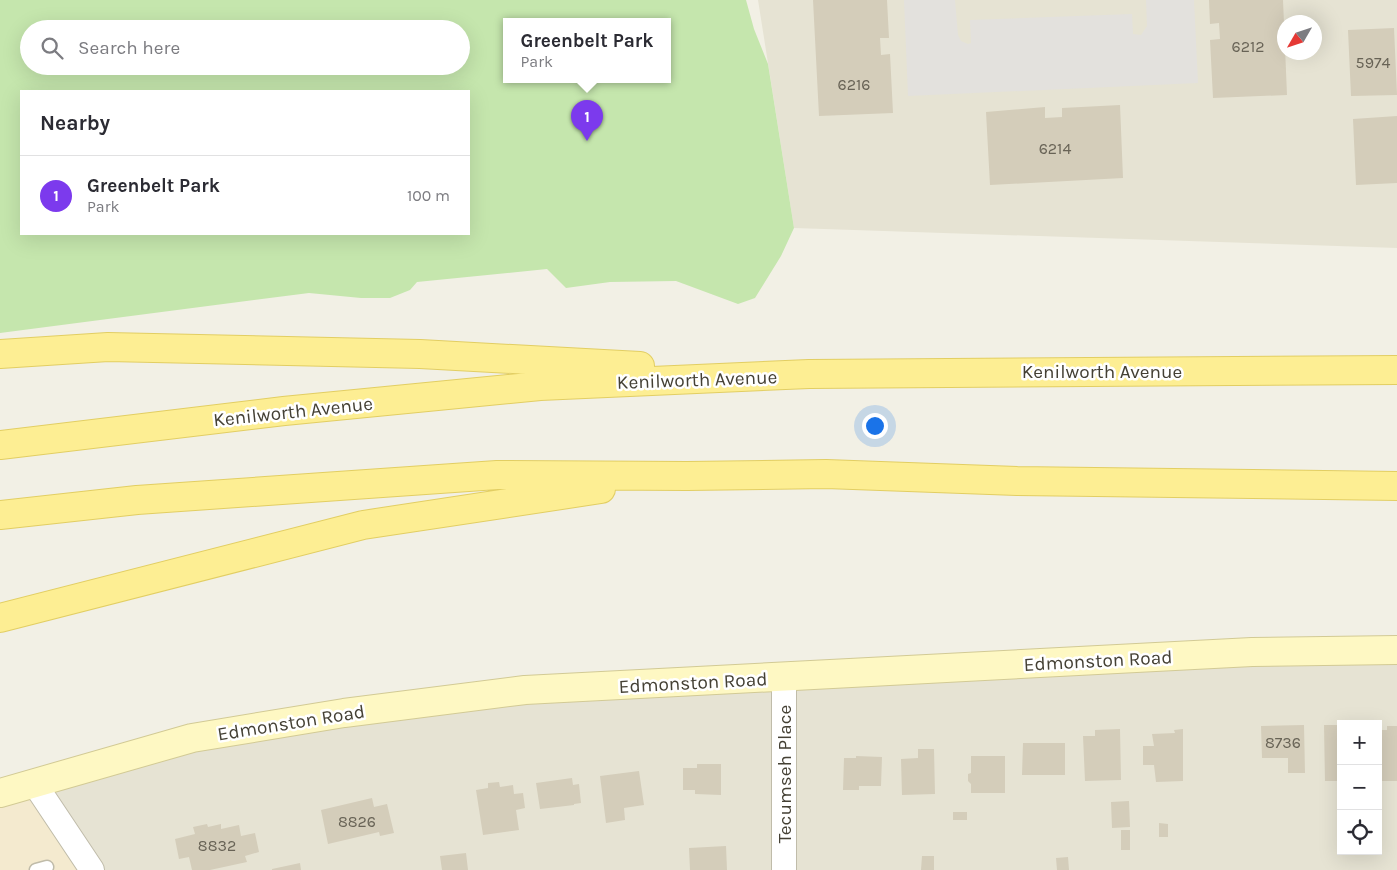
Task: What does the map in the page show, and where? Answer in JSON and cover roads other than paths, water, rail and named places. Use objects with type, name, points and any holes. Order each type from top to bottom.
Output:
[{"type":"main road","points":[[0,354],[108,347],[420,354],[809,374]]},
{"type":"main road","name":"Kenilworth Avenue","points":[[0,445],[284,411],[540,386],[809,374],[1397,370]]},
{"type":"main road","points":[[0,515],[156,498],[497,475],[687,476],[826,474],[1017,481],[1397,486]]},
{"type":"main road","points":[[0,618],[363,525],[687,476]]},
{"type":"street","name":"Edmonston Road","points":[[0,792],[192,738],[344,713],[525,690],[1252,652],[1397,650]]},
{"type":"street","name":"Tecumseh Place","points":[[784,677],[784,870]]},
{"type":"street","points":[[34,783],[92,870]]},
{"type":"place","name":"Greenbelt Park","points":[[587,141]]}]
